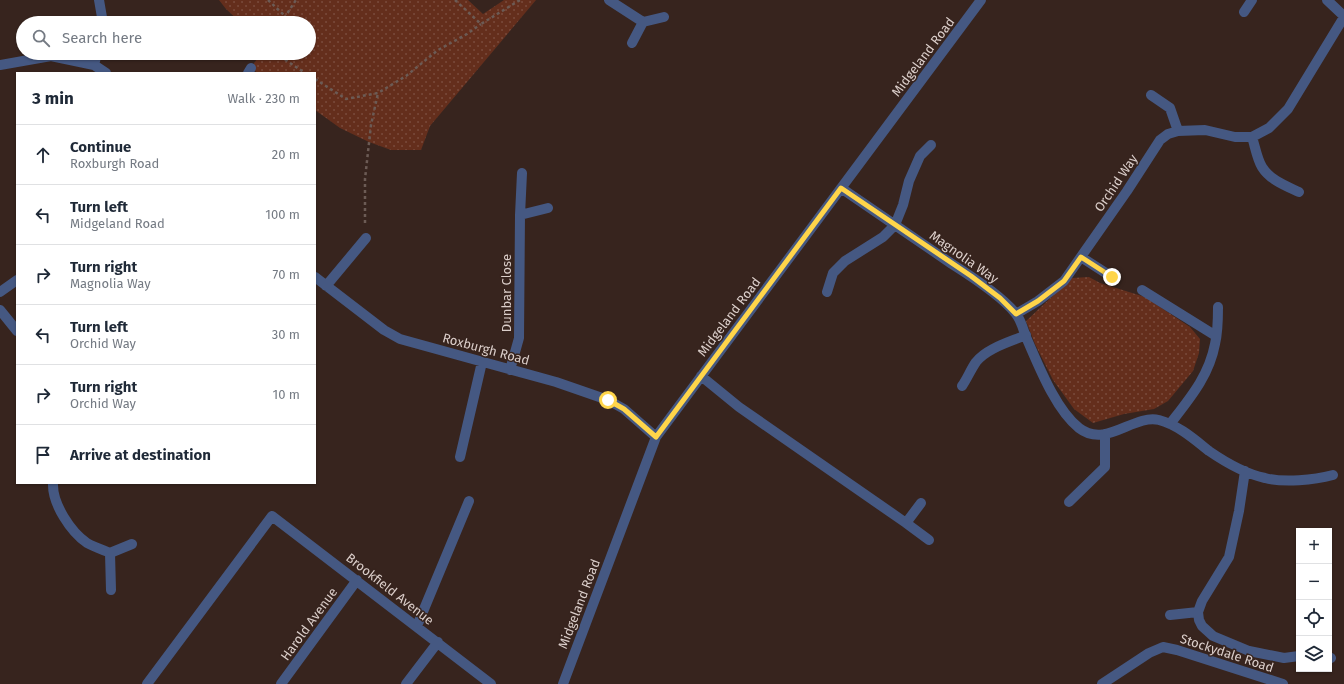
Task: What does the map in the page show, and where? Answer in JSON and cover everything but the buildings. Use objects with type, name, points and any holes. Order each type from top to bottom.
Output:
[{"type":"street","points":[[99,0],[102,16]]},
{"type":"street","points":[[609,0],[643,22],[664,17]]},
{"type":"street","name":"Midgeland Road","points":[[563,684],[656,437],[981,0]]},
{"type":"street","points":[[1244,12],[1252,0]]},
{"type":"street","points":[[1299,192],[1281,184],[1270,176],[1262,167],[1252,137],[1269,128],[1288,109],[1344,16],[1327,0]]},
{"type":"street","points":[[632,43],[643,22]]},
{"type":"street","points":[[0,65],[28,60]]},
{"type":"street","points":[[70,60],[94,65],[104,72]]},
{"type":"street","points":[[94,65],[95,60]]},
{"type":"street","points":[[1151,95],[1170,108],[1178,131]]},
{"type":"street","name":"Orchid Way","points":[[1016,314],[1038,301],[1064,281],[1127,191],[1160,140],[1168,134],[1178,131],[1205,130],[1235,137],[1252,137]]},
{"type":"street","points":[[827,292],[832,273],[845,261],[883,236],[895,225],[903,205],[909,181],[920,156],[930,146]]},
{"type":"street","name":"Dunbar Close","points":[[510,370],[519,338],[520,215],[522,173]]},
{"type":"street","name":"Magnolia Way","points":[[841,188],[971,276],[1000,298],[1016,314],[1052,392],[1072,422],[1080,429],[1089,433],[1105,434],[1148,420],[1157,420],[1170,424],[1215,454],[1245,471],[1266,479],[1320,479],[1333,475]]},
{"type":"street","points":[[520,215],[548,208]]},
{"type":"street","points":[[326,286],[366,238]]},
{"type":"street","points":[[1081,257],[1112,277]]},
{"type":"street","name":"Roxburgh Road","points":[[316,278],[384,330],[400,339],[556,382],[608,400],[624,409],[656,437]]},
{"type":"street","points":[[0,292],[16,281]]},
{"type":"street","points":[[1142,290],[1216,336]]},
{"type":"street","points":[[1170,424],[1196,390],[1210,364],[1216,343],[1218,307]]},
{"type":"street","points":[[0,310],[16,330]]},
{"type":"street","points":[[962,386],[976,362],[987,353],[1001,345],[1026,335]]},
{"type":"street","points":[[460,457],[482,362]]},
{"type":"street","points":[[701,376],[739,407],[929,540]]},
{"type":"street","points":[[1069,502],[1105,467],[1105,434]]},
{"type":"street","points":[[1245,471],[1239,511],[1229,557],[1202,601],[1198,612],[1199,620],[1202,626],[1213,636],[1249,650],[1284,658],[1296,656]]},
{"type":"street","points":[[53,484],[56,501],[75,533],[88,544],[110,553],[132,544]]},
{"type":"street","points":[[417,626],[469,501]]},
{"type":"street","points":[[906,523],[921,503]]},
{"type":"street","name":"Brookfield Avenue","points":[[147,684],[272,516],[491,684]]},
{"type":"street","points":[[110,553],[111,590]]},
{"type":"street","name":"Harold Avenue","points":[[281,684],[357,580]]},
{"type":"street","points":[[1170,615],[1198,612]]},
{"type":"street","points":[[406,684],[438,642]]},
{"type":"street","name":"Stockydale Road","points":[[1102,684],[1149,653],[1163,647],[1177,650],[1283,684]]},
{"type":"path","points":[[268,0],[285,16],[296,0]]},
{"type":"path","points":[[456,0],[481,24]]},
{"type":"path","points":[[316,80],[346,99],[378,93],[406,76],[438,50],[467,34],[520,0]]},
{"type":"path","points":[[286,60],[304,72]]},
{"type":"path","points":[[366,238],[365,179],[371,125],[378,93]]},
{"type":"shaded area","points":[[219,0],[468,0],[483,14],[504,0],[536,0],[430,126],[421,150],[391,150],[369,142],[340,128],[316,111],[316,72],[257,72],[251,68],[256,60],[316,60],[316,16],[234,16]]},
{"type":"shaded area","points":[[1089,277],[1100,283],[1145,297],[1190,327],[1200,339],[1199,353],[1193,371],[1168,401],[1154,409],[1124,414],[1093,423],[1074,409],[1053,380],[1035,344],[1026,321],[1072,278]]},
{"type":"route","points":[[608,400],[624,409],[656,437],[841,188],[971,276],[1000,298],[1016,314],[1038,301],[1064,281],[1081,257],[1112,277]]}]
